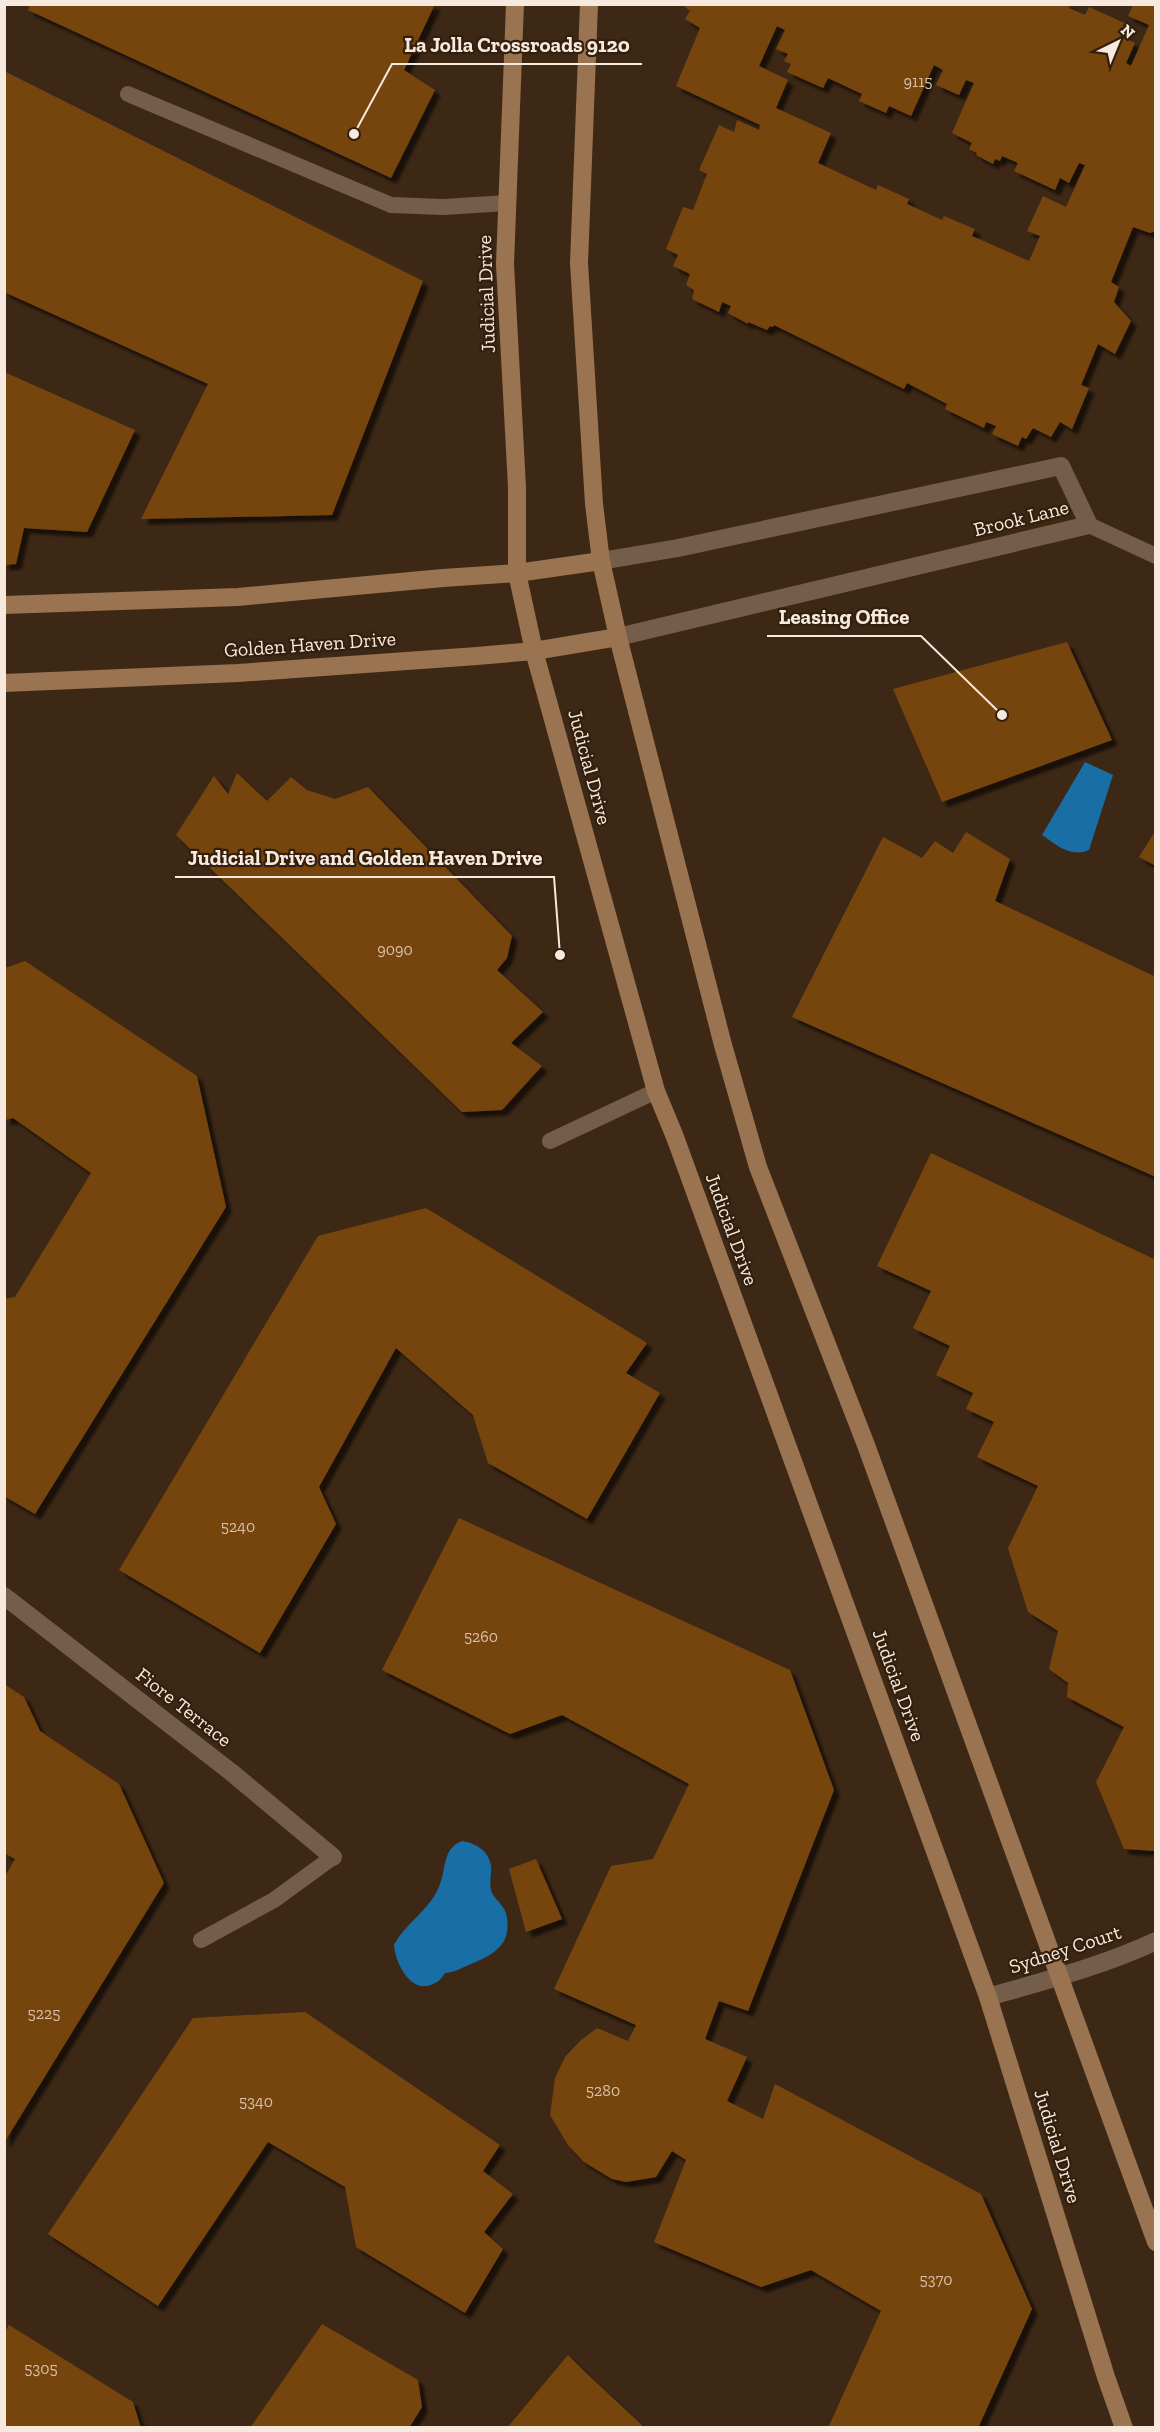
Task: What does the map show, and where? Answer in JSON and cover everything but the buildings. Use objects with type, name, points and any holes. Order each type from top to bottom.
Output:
[{"type":"street","name":"Judicial Drive","points":[[515,4],[505,264],[517,487],[517,573],[534,651],[656,1091],[675,1137],[988,1997],[1106,2377],[1124,2427]]},
{"type":"street","points":[[589,4],[579,263],[590,460],[601,561],[618,637],[720,1034],[758,1167],[866,1445],[1155,2242]]},
{"type":"street","name":"Brook Lane","points":[[601,561],[678,548],[1061,466],[1089,525],[618,637]]},
{"type":"street","points":[[4,605],[238,597],[517,573],[601,561]]},
{"type":"street","name":"Golden Haven Drive","points":[[4,683],[238,673],[534,651],[618,637]]},
{"type":"street","name":"Fiore Terrace","points":[[4,1596],[231,1772],[333,1857]]},
{"type":"street","name":"Sydney Court","points":[[988,1997],[1060,1976],[1155,1941]]},
{"type":"lane","points":[[128,94],[391,205],[443,207],[507,203]]},
{"type":"lane","points":[[1089,525],[1155,556]]},
{"type":"lane","points":[[550,1141],[656,1091]]},
{"type":"lane","points":[[201,1940],[274,1900],[333,1857]]},
{"type":"water","points":[[1085,762],[1113,775],[1089,850],[1076,852],[1058,846],[1042,835]]},
{"type":"water","points":[[462,1841],[477,1846],[488,1856],[491,1866],[491,1890],[506,1913],[507,1933],[500,1946],[488,1956],[458,1970],[445,1973],[441,1979],[427,1986],[419,1986],[412,1982],[401,1969],[394,1945],[433,1897],[441,1882],[451,1849]]},
{"type":"place","name":"La Jolla Crossroads 9120","points":[[354,134]]},
{"type":"place","name":"Leasing Office","points":[[1002,715]]},
{"type":"place","name":"Judicial Drive and Golden Haven Drive","points":[[560,955]]}]
